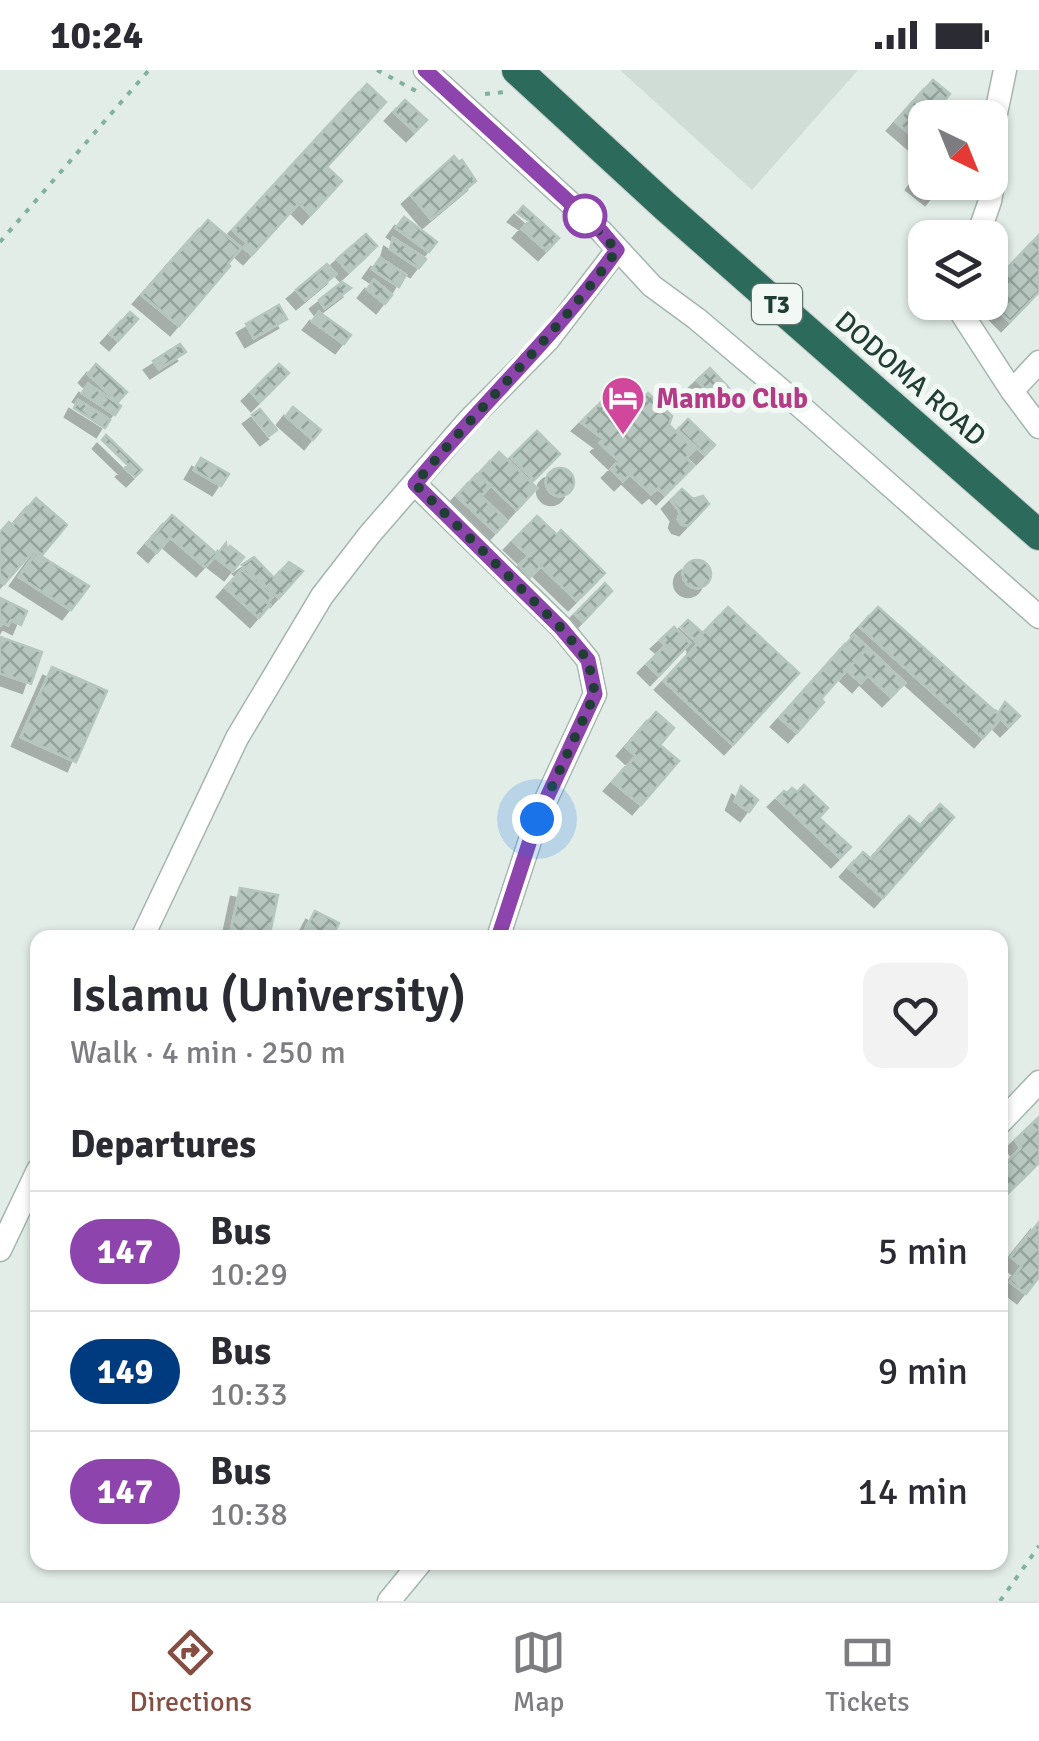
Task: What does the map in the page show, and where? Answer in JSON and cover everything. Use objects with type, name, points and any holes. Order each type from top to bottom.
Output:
[{"type":"highway","name":"DODOMA ROAD","points":[[527,79],[681,220],[1039,534]]},
{"type":"street","points":[[425,70],[602,232],[652,286],[808,412],[1039,617]]},
{"type":"street","points":[[983,220],[995,174],[993,128],[1004,70]]},
{"type":"street","points":[[146,930],[237,738],[322,596],[469,420],[548,340],[617,250]]},
{"type":"street","points":[[966,320],[1039,427]]},
{"type":"street","points":[[1012,391],[1039,362]]},
{"type":"street","points":[[415,484],[561,628],[588,660],[595,694],[537,819],[501,930]]},
{"type":"street","points":[[1008,1114],[1039,1082]]},
{"type":"street","points":[[0,1250],[30,1187]]},
{"type":"street","points":[[389,1601],[414,1570]]},
{"type":"path","points":[[0,242],[149,70]]},
{"type":"path","points":[[450,92],[492,94],[527,79]]},
{"type":"path","points":[[1000,1601],[1039,1546]]},
{"type":"shaded area","points":[[620,70],[858,70],[752,190]]},
{"type":"building","points":[[933,80],[950,94],[945,100],[915,100]]},
{"type":"building","points":[[367,84],[386,102],[327,167],[342,181],[311,215],[299,203],[252,255],[244,248],[247,243],[233,230]]},
{"type":"building","points":[[405,100],[427,120],[415,132],[394,112]]},
{"type":"building","points":[[908,108],[908,132],[896,122]]},
{"type":"building","points":[[454,156],[459,162],[462,160],[476,181],[431,219],[411,195]]},
{"type":"building","points":[[523,206],[559,238],[547,251],[522,229],[529,221],[517,213]]},
{"type":"building","points":[[404,217],[437,242],[429,252],[396,228]]},
{"type":"building","points":[[208,220],[241,248],[179,326],[142,295]]},
{"type":"building","points":[[366,234],[377,246],[349,272],[337,259]]},
{"type":"building","points":[[1039,235],[1039,292],[1010,322],[1008,320],[1008,268]]},
{"type":"building","points":[[393,238],[426,259],[419,268],[390,249]]},
{"type":"building","points":[[380,258],[406,275],[399,287],[372,269]]},
{"type":"building","points":[[327,264],[336,274],[305,300],[296,290]]},
{"type":"building","points":[[374,280],[392,295],[385,304],[367,289]]},
{"type":"building","points":[[342,282],[351,288],[325,308],[319,300]]},
{"type":"building","points":[[279,305],[287,319],[254,338],[246,324]]},
{"type":"building","points":[[130,312],[138,319],[118,341],[110,334]]},
{"type":"building","points":[[319,312],[351,335],[344,344],[312,321]]},
{"type":"building","points":[[180,344],[186,352],[159,369],[153,361]]},
{"type":"building","points":[[96,364],[127,392],[118,402],[88,374]]},
{"type":"building","points":[[279,364],[289,373],[260,402],[251,392]]},
{"type":"building","points":[[710,368],[729,388],[716,400],[697,380]]},
{"type":"building","points":[[88,384],[121,406],[115,415],[82,393]]},
{"type":"building","points":[[648,393],[672,416],[669,425],[694,450],[686,458],[694,466],[665,495],[658,488],[651,494],[630,474],[623,481],[611,469],[619,461],[600,443],[604,439],[581,422],[603,400],[623,419]]},
{"type":"building","points":[[78,400],[110,420],[105,428],[74,408]]},
{"type":"building","points":[[293,407],[321,430],[313,440],[286,416]]},
{"type":"building","points":[[260,409],[277,430],[269,436],[252,415]]},
{"type":"building","points":[[688,419],[715,445],[705,455],[678,430]]},
{"type":"building","points":[[537,431],[560,454],[534,480],[511,457]]},
{"type":"building","points":[[106,435],[142,470],[135,477],[102,440]]},
{"type":"building","points":[[499,452],[537,488],[517,510],[479,474]]},
{"type":"building","points":[[201,458],[229,474],[221,486],[194,470]]},
{"type":"building","points":[[560,468],[570,472],[574,482],[570,492],[560,496],[550,492],[546,482],[550,472]]},
{"type":"building","points":[[477,474],[490,486],[481,496],[507,521],[496,533],[457,496]]},
{"type":"building","points":[[682,489],[693,499],[703,496],[709,504],[688,526],[681,524],[680,512],[671,500]]},
{"type":"building","points":[[36,498],[67,525],[42,555],[35,549],[4,584],[0,581],[0,532],[9,522],[13,525]]},
{"type":"building","points":[[172,515],[217,554],[205,567],[170,537],[157,553],[147,544]]},
{"type":"building","points":[[537,516],[557,535],[561,530],[605,573],[577,601],[541,566],[530,577],[519,565],[529,556],[513,541]]},
{"type":"building","points":[[226,543],[227,550],[230,546],[244,557],[233,571],[215,557]]},
{"type":"building","points":[[36,553],[89,586],[71,610],[19,577]]},
{"type":"building","points":[[254,557],[274,578],[289,562],[303,571],[279,598],[242,565]]},
{"type":"building","points":[[697,560],[707,564],[711,574],[707,584],[697,588],[687,584],[683,574],[687,564]]},
{"type":"building","points":[[242,570],[272,597],[259,618],[226,588]]},
{"type":"building","points":[[605,583],[612,591],[583,622],[575,614]]},
{"type":"building","points":[[0,598],[27,611],[21,625],[11,620],[0,626]]},
{"type":"building","points":[[728,607],[799,673],[733,745],[664,681],[696,646],[697,642],[681,627],[688,620],[703,633]]},
{"type":"building","points":[[878,607],[997,713],[1000,719],[983,738],[860,627]]},
{"type":"building","points":[[674,627],[690,643],[659,676],[647,664],[666,645],[660,640]]},
{"type":"building","points":[[854,635],[867,647],[797,733],[780,718]]},
{"type":"building","points":[[0,637],[42,652],[31,684],[0,673]]},
{"type":"building","points":[[868,648],[905,683],[891,697],[868,675],[861,683],[847,670]]},
{"type":"building","points":[[52,667],[107,691],[76,762],[21,737]]},
{"type":"building","points":[[1005,702],[1020,716],[1009,727],[997,715]]},
{"type":"building","points":[[656,712],[674,728],[660,745],[679,761],[641,805],[613,782],[636,756],[626,747]]},
{"type":"building","points":[[804,785],[828,808],[819,818],[851,847],[840,858],[777,798],[792,788],[797,792]]},
{"type":"building","points":[[741,786],[758,800],[749,812],[735,801]]},
{"type":"building","points":[[940,804],[954,817],[883,898],[849,868],[863,852],[871,859],[909,816],[921,826]]},
{"type":"building","points":[[240,888],[278,895],[271,930],[231,930]]},
{"type":"building","points":[[315,911],[339,923],[336,930],[305,930]]},
{"type":"building","points":[[1039,1117],[1039,1163],[1009,1192],[1008,1161],[1021,1148],[1015,1140]]},
{"type":"building","points":[[1039,1222],[1039,1277],[1026,1294],[1010,1282],[1022,1266],[1011,1257]]},
{"type":"bus line","name":"147","points":[[425,70],[617,250],[548,340],[469,420],[415,484],[561,628],[588,660],[595,694],[537,819],[501,930]]},
{"type":"place","name":"Mambo Club","points":[[623,436]]},
{"type":"route","points":[[537,819],[595,694],[588,660],[561,628],[415,484],[469,420],[548,340],[617,250],[577,209],[585,216]]}]
